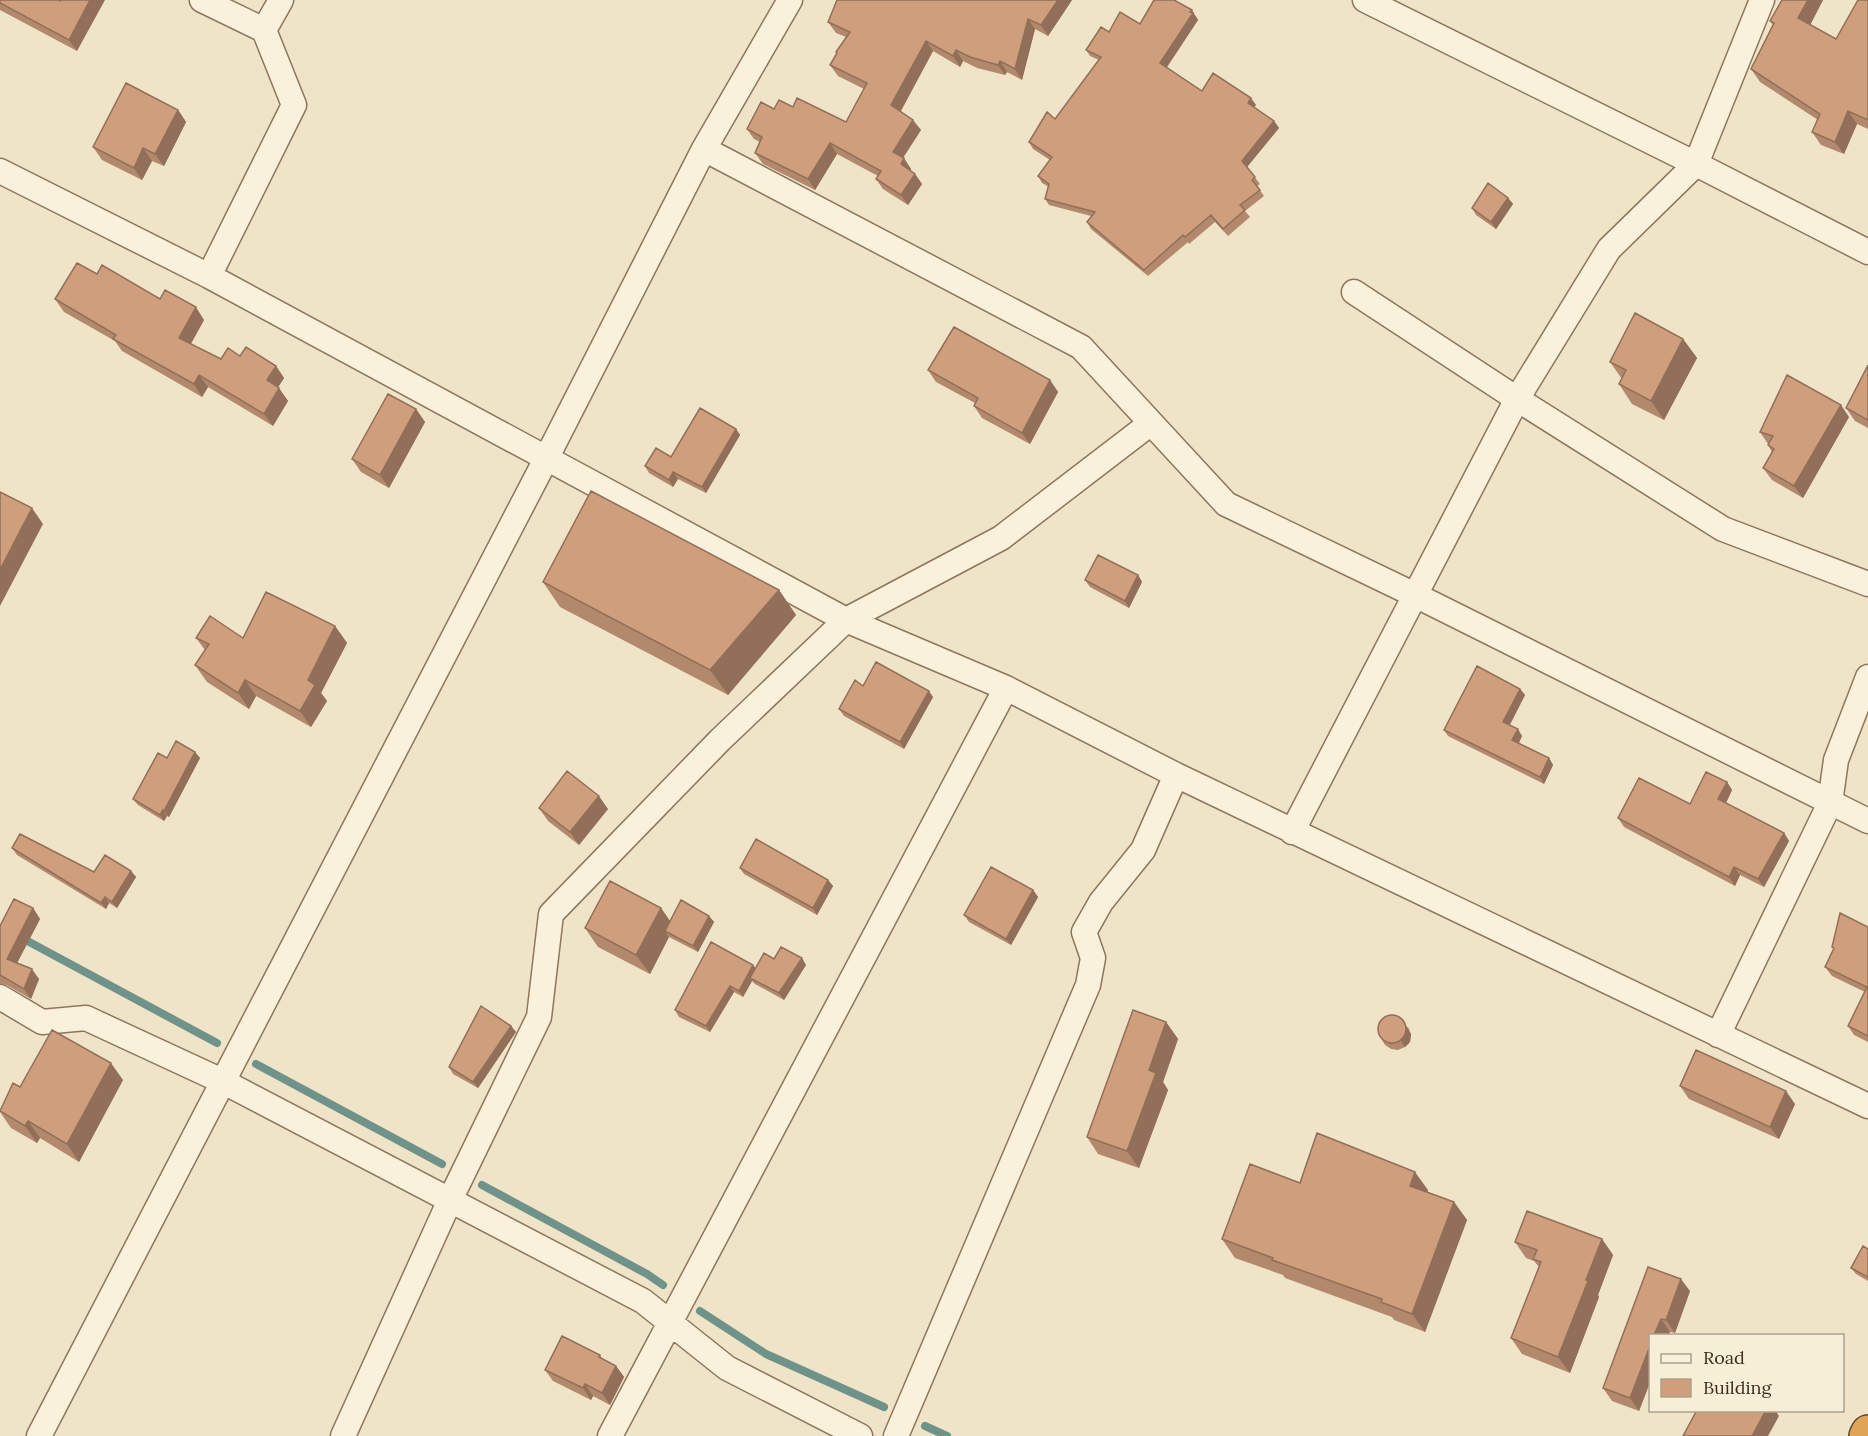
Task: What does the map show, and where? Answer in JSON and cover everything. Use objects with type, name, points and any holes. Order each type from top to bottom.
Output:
[{"type":"highway","points":[[1866,1436],[1868,1432]]},
{"type":"street","points":[[202,0],[264,30],[294,105],[209,276]]},
{"type":"street","points":[[264,30],[281,0]]},
{"type":"street","points":[[39,1436],[546,459],[704,149],[790,0]]},
{"type":"street","points":[[1292,831],[1517,399],[1609,249],[1696,164],[1762,0]]},
{"type":"street","points":[[1377,3],[1868,252]]},
{"type":"street","points":[[704,149],[1081,347],[1226,504],[1415,595],[1868,821]]},
{"type":"street","points":[[0,171],[209,276],[846,620],[1006,688],[1176,775],[1868,1106]]},
{"type":"street","points":[[1354,292],[1517,399],[1723,529],[1868,584]]},
{"type":"street","points":[[343,1436],[350,1425],[450,1200],[539,1017],[551,914],[720,740],[846,620],[1001,538],[1151,423]]},
{"type":"street","points":[[1718,1035],[1830,802],[1836,760],[1868,677]]},
{"type":"street","points":[[610,1436],[1006,688]]},
{"type":"street","points":[[896,1436],[1088,985],[1093,958],[1084,932],[1101,902],[1143,850],[1176,775]]},
{"type":"street","points":[[0,997],[42,1022],[86,1018],[222,1081],[643,1301],[726,1368],[860,1436]]},
{"type":"building","points":[[0,0],[90,0],[69,40],[0,3]]},
{"type":"building","points":[[837,0],[1058,0],[1041,25],[1028,19],[1015,69],[1000,61],[998,65],[970,57],[956,50],[953,56],[926,41],[891,105],[913,120],[893,152],[904,158],[901,164],[915,174],[901,195],[876,179],[881,171],[830,143],[808,179],[755,153],[762,137],[747,129],[761,102],[774,109],[779,100],[793,107],[797,98],[846,122],[867,83],[830,65],[850,32],[828,22]]},
{"type":"building","points":[[1154,0],[1174,0],[1192,10],[1190,12],[1193,13],[1160,63],[1202,91],[1213,73],[1251,98],[1248,103],[1274,121],[1242,161],[1255,177],[1252,180],[1260,190],[1240,205],[1245,210],[1223,229],[1211,215],[1185,237],[1183,235],[1144,270],[1087,222],[1095,212],[1045,199],[1049,184],[1038,176],[1052,157],[1029,142],[1047,112],[1055,119],[1101,57],[1086,50],[1101,27],[1109,32],[1120,12],[1140,24]]},
{"type":"building","points":[[1782,0],[1808,0],[1798,18],[1836,39],[1858,0],[1868,0],[1868,120],[1848,111],[1835,142],[1812,132],[1820,114],[1751,69],[1774,23],[1770,21]]},
{"type":"building","points":[[126,83],[178,110],[155,154],[143,148],[134,168],[93,147]]},
{"type":"building","points":[[1488,183],[1508,198],[1491,222],[1472,208]]},
{"type":"building","points":[[77,263],[97,274],[102,265],[160,299],[165,290],[196,307],[179,338],[221,359],[228,348],[240,356],[246,347],[276,366],[267,380],[279,388],[264,414],[199,375],[194,384],[113,339],[116,335],[55,299]]},
{"type":"building","points":[[1635,313],[1683,339],[1651,401],[1619,384],[1626,370],[1610,362]]},
{"type":"building","points":[[954,327],[1050,380],[1022,433],[974,406],[978,398],[928,370]]},
{"type":"building","points":[[1868,365],[1868,420],[1846,408]]},
{"type":"building","points":[[1787,375],[1841,405],[1794,486],[1763,468],[1774,449],[1768,445],[1773,436],[1760,432]]},
{"type":"building","points":[[388,394],[416,409],[380,475],[352,459]]},
{"type":"building","points":[[700,408],[736,429],[702,487],[673,472],[669,480],[645,466],[656,448],[671,457]]},
{"type":"building","points":[[591,491],[779,590],[710,670],[543,582]]},
{"type":"building","points":[[0,492],[32,508],[0,570]]},
{"type":"building","points":[[1098,555],[1138,575],[1125,601],[1085,580]]},
{"type":"building","points":[[266,592],[335,626],[308,680],[315,685],[300,711],[245,680],[238,693],[195,665],[209,644],[196,638],[210,616],[243,638]]},
{"type":"building","points":[[876,662],[929,691],[900,742],[839,709],[855,680],[863,686]]},
{"type":"building","points":[[1477,666],[1520,689],[1503,722],[1518,729],[1512,740],[1549,758],[1540,777],[1444,730]]},
{"type":"building","points":[[176,741],[195,752],[160,815],[133,799],[158,753],[167,758]]},
{"type":"building","points":[[567,771],[599,796],[570,832],[539,808]]},
{"type":"building","points":[[1706,772],[1727,782],[1718,799],[1784,833],[1758,879],[1734,867],[1729,877],[1618,818],[1639,778],[1690,804]]},
{"type":"building","points":[[20,834],[94,872],[105,855],[131,871],[112,902],[105,897],[101,903],[12,848]]},
{"type":"building","points":[[756,839],[828,880],[813,908],[740,868]]},
{"type":"building","points":[[991,867],[1033,890],[1006,939],[964,915]]},
{"type":"building","points":[[610,881],[661,908],[636,955],[585,928]]},
{"type":"building","points":[[14,899],[33,908],[7,959],[32,969],[24,989],[0,975],[0,926]]},
{"type":"building","points":[[681,900],[709,916],[693,946],[665,931]]},
{"type":"building","points":[[1840,913],[1868,927],[1868,1036],[1848,1026],[1867,987],[1825,967],[1834,948],[1832,947]]},
{"type":"building","points":[[711,942],[753,965],[739,991],[730,986],[706,1026],[675,1010]]},
{"type":"building","points":[[781,947],[802,958],[779,993],[750,978],[764,953],[774,959]]},
{"type":"building","points":[[481,1006],[511,1026],[473,1082],[449,1067]]},
{"type":"building","points":[[1133,1010],[1166,1022],[1149,1070],[1156,1073],[1127,1151],[1087,1137]]},
{"type":"building","points":[[1392,1015],[1402,1019],[1406,1029],[1402,1039],[1392,1043],[1382,1039],[1378,1029],[1382,1019]]},
{"type":"building","points":[[52,1030],[111,1063],[67,1144],[28,1121],[25,1126],[0,1111],[13,1083],[20,1087]]},
{"type":"building","points":[[1696,1050],[1786,1091],[1770,1127],[1680,1086]]},
{"type":"building","points":[[1317,1133],[1415,1172],[1410,1186],[1454,1202],[1412,1314],[1381,1302],[1382,1299],[1272,1260],[1273,1258],[1222,1239],[1250,1164],[1300,1183]]},
{"type":"building","points":[[1527,1211],[1602,1239],[1558,1357],[1511,1338],[1541,1262],[1533,1259],[1537,1250],[1515,1242]]},
{"type":"building","points":[[1863,1246],[1868,1249],[1868,1277],[1851,1268]]},
{"type":"building","points":[[1648,1267],[1681,1279],[1666,1320],[1661,1319],[1654,1334],[1649,1334],[1649,1349],[1630,1398],[1603,1388]]},
{"type":"building","points":[[562,1336],[600,1355],[599,1357],[616,1366],[602,1393],[585,1384],[583,1388],[545,1370]]},
{"type":"building","points":[[1696,1412],[1765,1412],[1752,1436],[1683,1436]]},
{"type":"waterway","points":[[20,937],[217,1043]]},
{"type":"waterway","points":[[256,1064],[442,1164]]},
{"type":"waterway","points":[[482,1185],[647,1274],[663,1285]]},
{"type":"waterway","points":[[700,1311],[766,1354],[884,1407]]},
{"type":"waterway","points":[[925,1426],[947,1436]]}]
